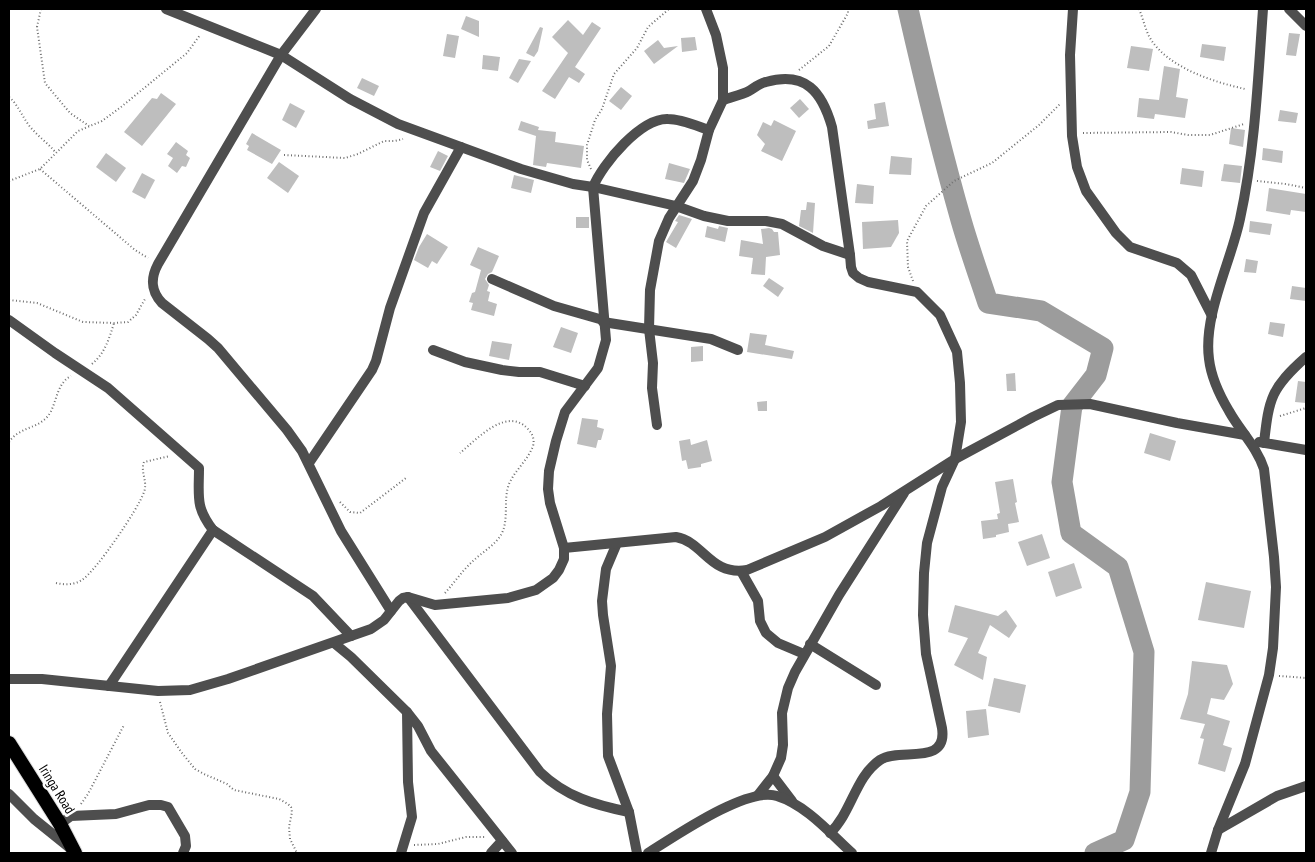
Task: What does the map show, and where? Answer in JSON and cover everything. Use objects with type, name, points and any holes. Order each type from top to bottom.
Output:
[{"type":"highway","name":"Iringa Road","points":[[9,743],[65,820],[74,852]]},
{"type":"street","points":[[166,9],[281,55],[350,99],[398,124],[521,169],[573,184],[594,183],[676,206],[704,216],[728,221],[782,224],[822,246],[850,255]]},
{"type":"street","points":[[316,9],[281,55],[158,264],[154,272],[153,289],[156,297],[162,303],[218,348],[287,430],[309,463],[341,531],[391,611]]},
{"type":"street","points":[[658,425],[652,388],[653,362],[649,329],[650,290],[659,241],[669,218],[693,181],[709,130],[723,100],[723,68],[716,35],[706,9]]},
{"type":"street","points":[[1073,9],[1070,94],[1071,130],[1077,167],[1086,191],[1104,219],[1130,247],[1177,263],[1183,267],[1191,275],[1212,316]]},
{"type":"street","points":[[1211,853],[1218,830],[1245,764],[1269,675],[1275,621],[1274,557],[1264,469],[1260,456],[1228,411],[1212,373],[1208,345],[1212,316],[1240,221],[1248,180],[1258,92],[1263,9]]},
{"type":"street","points":[[1288,9],[1306,26]]},
{"type":"street","points":[[723,100],[747,92],[764,82],[787,78],[800,81],[818,94],[826,108],[832,127],[851,267],[854,273],[859,278],[868,282],[917,292],[940,314],[957,352],[961,422],[955,459],[942,487],[927,543],[924,573],[923,615],[926,654],[942,728],[942,739],[938,747],[930,752],[892,756],[880,760],[866,774],[839,824],[830,833]]},
{"type":"street","points":[[9,679],[42,679],[158,691],[190,690],[334,643],[379,625],[399,601],[408,597],[435,605],[508,598],[536,590],[553,578],[564,559],[564,548],[550,503],[548,489],[549,471],[565,412],[598,368],[606,340],[603,321],[594,183],[616,151],[644,128],[658,120],[669,119],[709,130]]},
{"type":"street","points":[[309,463],[372,370],[390,308],[424,213],[460,147]]},
{"type":"street","points":[[492,279],[554,306],[603,321],[711,339],[738,350]]},
{"type":"street","points":[[9,320],[108,388],[181,451],[199,468],[200,509],[203,518],[213,530],[313,596],[351,636]]},
{"type":"street","points":[[433,350],[464,362],[502,370],[540,372],[585,386]]},
{"type":"street","points":[[1264,443],[1270,403],[1278,386],[1289,371],[1306,357]]},
{"type":"street","points":[[564,548],[663,538],[682,538],[724,569],[741,571],[764,564],[824,537],[905,492],[955,459],[1033,417],[1058,406],[1090,404],[1264,443],[1306,450]]},
{"type":"street","points":[[758,795],[773,776],[781,758],[783,745],[782,713],[795,672],[839,595],[905,492]]},
{"type":"street","points":[[109,686],[213,530]]},
{"type":"street","points":[[617,543],[606,569],[602,601],[602,615],[611,666],[607,714],[608,756],[628,812],[637,853]]},
{"type":"street","points":[[741,571],[758,601],[760,621],[766,633],[778,643],[804,654]]},
{"type":"street","points":[[408,597],[540,772],[570,794],[599,806],[628,812]]},
{"type":"street","points":[[334,643],[351,657],[407,712],[418,726],[431,751],[454,777],[512,853]]},
{"type":"street","points":[[810,644],[876,686]]},
{"type":"street","points":[[403,849],[412,817],[408,782],[407,712]]},
{"type":"street","points":[[773,776],[792,802],[852,853]]},
{"type":"street","points":[[1218,830],[1276,796],[1306,786]]},
{"type":"street","points":[[9,794],[34,819],[74,852]]},
{"type":"street","points":[[648,853],[711,815],[758,795],[775,795],[792,802]]},
{"type":"street","points":[[65,820],[116,814],[149,805],[161,805],[168,807],[185,836],[186,846],[183,853]]},
{"type":"street","points":[[491,853],[500,839]]},
{"type":"path","points":[[41,9],[37,27],[45,82],[70,112],[89,126]]},
{"type":"path","points":[[594,183],[587,160],[587,145],[614,74],[637,48],[648,27],[669,9]]},
{"type":"path","points":[[787,78],[829,46],[848,13],[848,9]]},
{"type":"path","points":[[1139,9],[1150,38],[1162,54],[1209,79],[1258,92]]},
{"type":"path","points":[[9,181],[40,169],[78,132],[102,121],[155,80],[187,53],[208,25]]},
{"type":"path","points":[[917,292],[908,267],[907,241],[926,206],[954,181],[992,163],[1039,125],[1070,94]]},
{"type":"path","points":[[9,97],[14,101],[22,116],[34,131],[56,153]]},
{"type":"path","points":[[1071,130],[1086,133],[1171,132],[1188,135],[1210,135],[1226,128],[1254,121]]},
{"type":"path","points":[[284,155],[345,158],[358,154],[384,141],[395,141],[419,132]]},
{"type":"path","points":[[40,169],[135,250],[158,264]]},
{"type":"path","points":[[1248,180],[1306,188]]},
{"type":"path","points":[[9,300],[37,303],[83,322],[128,322],[136,315],[144,300],[153,289]]},
{"type":"path","points":[[9,442],[16,434],[42,422],[50,413],[57,392],[68,378],[83,371],[99,358],[108,342],[114,323]]},
{"type":"path","points":[[1266,422],[1290,412],[1306,408]]},
{"type":"path","points":[[435,605],[472,562],[494,544],[502,533],[505,524],[508,486],[525,460],[534,441],[525,426],[510,420],[499,424],[485,433],[460,453]]},
{"type":"path","points":[[56,583],[68,585],[82,580],[115,541],[144,494],[146,487],[142,468],[144,462],[166,458],[181,451]]},
{"type":"path","points":[[335,498],[347,511],[360,513],[406,478]]},
{"type":"path","points":[[1269,675],[1306,678]]},
{"type":"path","points":[[158,691],[168,733],[196,769],[227,784],[234,790],[279,799],[291,807],[290,839],[297,853]]},
{"type":"path","points":[[65,820],[88,794],[124,725]]},
{"type":"path","points":[[403,849],[438,844],[466,837],[500,839]]},
{"type":"building","points":[[466,16],[479,21],[479,37],[461,29]]},
{"type":"building","points":[[568,20],[583,35],[592,22],[601,28],[575,67],[585,74],[579,83],[569,77],[555,99],[542,91],[568,53],[552,37]]},
{"type":"building","points":[[540,27],[543,28],[538,51],[534,57],[526,53]]},
{"type":"building","points":[[1289,33],[1300,34],[1296,56],[1286,55]]},
{"type":"building","points":[[447,34],[459,36],[455,58],[443,56]]},
{"type":"building","points":[[695,37],[697,50],[682,52],[681,38]]},
{"type":"building","points":[[658,40],[664,48],[678,46],[654,64],[644,51]]},
{"type":"building","points":[[1202,44],[1226,47],[1224,61],[1200,57]]},
{"type":"building","points":[[1131,46],[1153,49],[1149,71],[1127,68]]},
{"type":"building","points":[[483,55],[500,57],[498,71],[482,69]]},
{"type":"building","points":[[519,59],[531,61],[518,83],[509,78]]},
{"type":"building","points":[[1164,66],[1180,69],[1176,97],[1188,99],[1185,118],[1155,114],[1154,119],[1137,117],[1139,98],[1159,100]]},
{"type":"building","points":[[362,78],[379,86],[374,96],[357,88]]},
{"type":"building","points":[[621,87],[632,96],[621,110],[609,101]]},
{"type":"building","points":[[161,93],[176,104],[142,146],[124,132],[152,98],[157,99]]},
{"type":"building","points":[[800,99],[809,109],[799,118],[790,108]]},
{"type":"building","points":[[885,102],[889,126],[868,129],[867,121],[876,119],[874,104]]},
{"type":"building","points":[[290,103],[305,111],[296,128],[282,120]]},
{"type":"building","points":[[1280,110],[1298,113],[1296,123],[1278,121]]},
{"type":"building","points":[[774,120],[796,131],[782,161],[761,151],[765,144],[757,135],[763,122],[771,126]]},
{"type":"building","points":[[521,121],[539,127],[538,130],[556,132],[555,142],[584,146],[581,168],[547,163],[546,167],[533,165],[536,136],[518,130]]},
{"type":"building","points":[[1231,128],[1245,130],[1243,147],[1229,144]]},
{"type":"building","points":[[252,133],[281,150],[272,164],[247,150],[249,146],[246,144]]},
{"type":"building","points":[[176,142],[188,151],[186,155],[190,158],[186,167],[182,166],[177,173],[168,166],[173,158],[167,154]]},
{"type":"building","points":[[1263,148],[1283,151],[1282,163],[1262,160]]},
{"type":"building","points":[[438,151],[448,156],[440,171],[430,167]]},
{"type":"building","points":[[106,153],[126,168],[116,182],[96,167]]},
{"type":"building","points":[[891,156],[912,158],[911,175],[889,174]]},
{"type":"building","points":[[279,162],[299,176],[288,193],[267,178]]},
{"type":"building","points":[[669,163],[690,169],[684,183],[665,179]]},
{"type":"building","points":[[1224,164],[1242,166],[1240,183],[1221,181]]},
{"type":"building","points":[[1182,168],[1204,171],[1202,187],[1180,184]]},
{"type":"building","points":[[142,173],[155,180],[145,199],[132,192]]},
{"type":"building","points":[[514,175],[534,180],[531,193],[511,188]]},
{"type":"building","points":[[857,184],[874,186],[873,204],[855,203]]},
{"type":"building","points":[[1269,188],[1306,194],[1306,212],[1291,210],[1290,215],[1266,211]]},
{"type":"building","points":[[807,202],[815,203],[813,233],[799,226],[801,210],[806,210]]},
{"type":"building","points":[[679,215],[692,219],[676,248],[666,242],[678,222],[675,221]]},
{"type":"building","points":[[576,217],[589,217],[589,228],[576,228]]},
{"type":"building","points":[[898,220],[899,233],[891,247],[863,249],[862,222]]},
{"type":"building","points":[[1250,221],[1272,224],[1270,235],[1249,232]]},
{"type":"building","points":[[707,226],[718,229],[719,226],[728,228],[725,242],[705,237]]},
{"type":"building","points":[[769,228],[774,232],[778,232],[780,255],[766,257],[765,275],[751,274],[753,258],[739,256],[741,240],[763,244],[761,229]]},
{"type":"building","points":[[427,234],[448,247],[437,264],[432,261],[428,268],[414,260]]},
{"type":"building","points":[[478,247],[499,256],[492,272],[485,279],[489,285],[487,291],[490,292],[488,301],[497,304],[494,316],[471,310],[473,303],[469,302],[472,293],[475,292],[481,270],[470,265]]},
{"type":"building","points":[[1246,259],[1258,261],[1256,273],[1244,272]]},
{"type":"building","points":[[769,278],[784,288],[778,297],[763,286]]},
{"type":"building","points":[[1292,286],[1306,288],[1306,301],[1290,299]]},
{"type":"building","points":[[1270,322],[1285,324],[1283,337],[1268,334]]},
{"type":"building","points":[[561,327],[578,333],[571,353],[553,347]]},
{"type":"building","points":[[750,333],[767,335],[765,345],[794,351],[792,359],[747,352]]},
{"type":"building","points":[[492,341],[512,344],[509,360],[489,356]]},
{"type":"building","points":[[703,346],[703,361],[691,362],[691,347]]},
{"type":"building","points":[[1015,373],[1016,391],[1007,391],[1006,374]]},
{"type":"building","points":[[1298,381],[1306,382],[1306,403],[1295,402]]},
{"type":"building","points":[[767,401],[767,411],[758,411],[757,402]]},
{"type":"building","points":[[582,418],[598,420],[597,427],[604,429],[601,440],[598,440],[596,448],[577,444]]},
{"type":"building","points":[[1150,433],[1176,441],[1170,461],[1144,453]]},
{"type":"building","points":[[690,439],[691,445],[707,440],[712,461],[701,464],[701,467],[688,469],[686,460],[682,461],[679,441]]},
{"type":"building","points":[[1013,479],[1019,522],[1008,524],[1009,532],[983,539],[981,521],[998,519],[997,514],[1000,513],[995,482]]},
{"type":"building","points":[[1042,534],[1050,558],[1027,566],[1018,542]]},
{"type":"building","points":[[1074,563],[1082,588],[1056,597],[1048,572]]},
{"type":"building","points":[[1206,582],[1251,591],[1244,628],[1198,620]]},
{"type":"building","points":[[955,605],[998,616],[1006,610],[1017,626],[1009,638],[990,625],[978,653],[987,657],[983,680],[954,665],[968,638],[948,632]]},
{"type":"building","points":[[1192,661],[1227,665],[1233,684],[1224,700],[1211,698],[1207,714],[1230,721],[1223,745],[1232,748],[1225,772],[1198,764],[1204,739],[1200,738],[1205,724],[1180,719],[1188,694]]},
{"type":"building","points":[[994,678],[1026,685],[1020,713],[988,706]]},
{"type":"building","points":[[986,709],[989,735],[968,738],[966,711]]},
{"type":"waterway","points":[[908,9],[954,194],[967,241],[988,303],[1041,311],[1103,348],[1096,375],[1072,406],[1062,482],[1071,533],[1118,567],[1144,652],[1140,792],[1124,840],[1095,853]]}]
